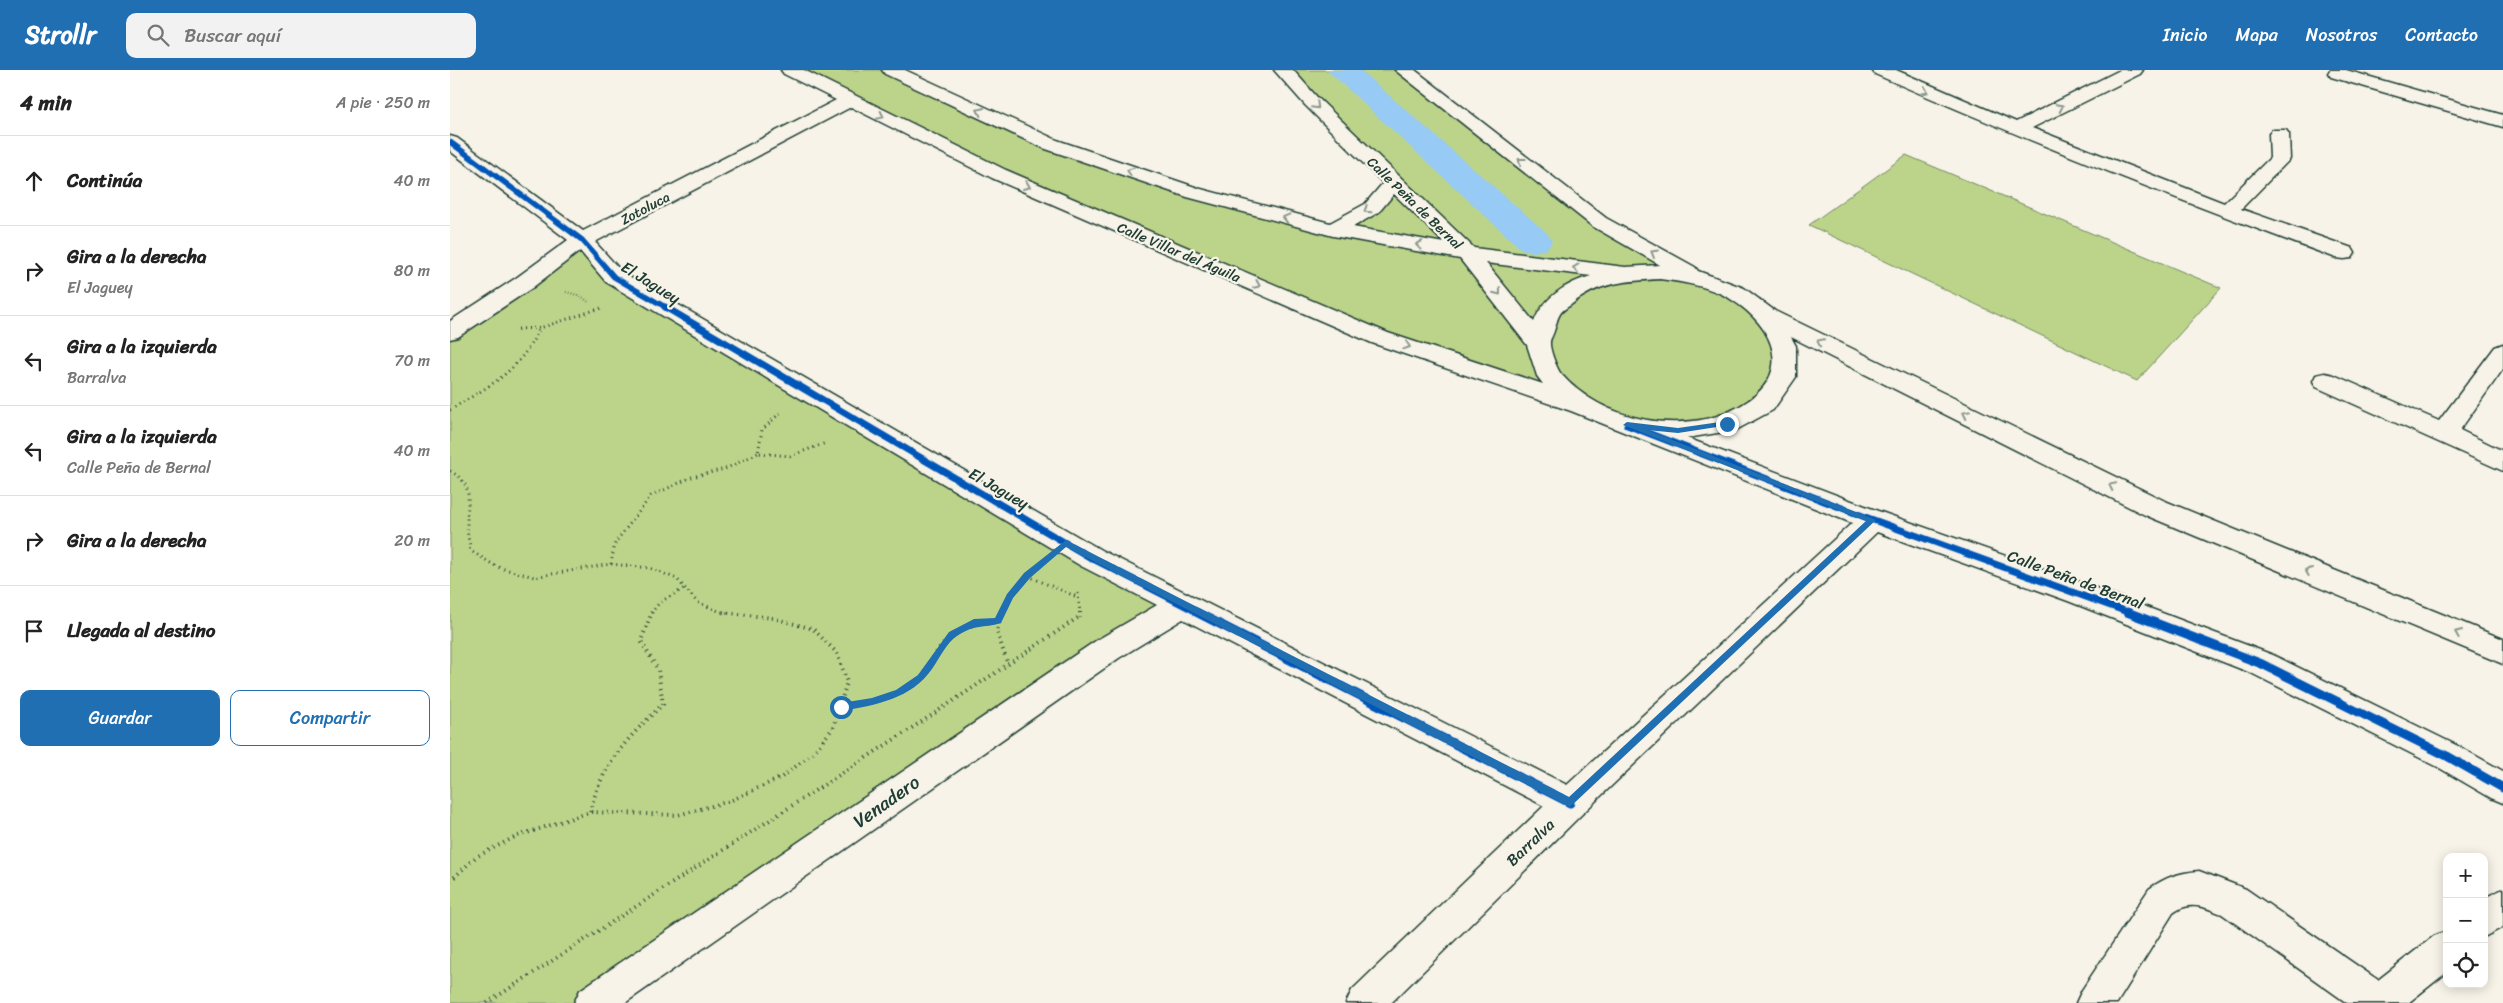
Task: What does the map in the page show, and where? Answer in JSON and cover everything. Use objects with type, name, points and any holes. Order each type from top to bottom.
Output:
[{"type":"street","name":"Calle Villar del Águila","points":[[790,70],[998,174],[1380,338],[1580,405],[1627,425]]},
{"type":"street","points":[[891,70],[1050,144],[1194,193],[1333,230],[1467,254],[1625,274],[1660,272],[1697,278]]},
{"type":"street","name":"Calle Peña de Bernal","points":[[1283,70],[1467,254],[1538,343]]},
{"type":"street","points":[[1404,70],[1599,222],[1697,278],[1736,293],[1767,316],[2155,508],[2503,652]]},
{"type":"street","points":[[1881,70],[2016,129],[2227,211],[2344,253]]},
{"type":"street","points":[[2016,129],[2134,70]]},
{"type":"street","points":[[2337,73],[2503,121]]},
{"type":"street","name":"Zotoluca","points":[[450,332],[524,283],[582,240],[850,101]]},
{"type":"street","points":[[2227,211],[2280,159],[2278,134]]},
{"type":"street","name":"El Jaguey","points":[[450,142],[582,240],[614,277],[858,422],[1091,558],[1570,803]]},
{"type":"street","points":[[1333,230],[1372,208],[1394,182]]},
{"type":"street","points":[[1580,405],[1549,376],[1538,343],[1550,310],[1580,286],[1625,274]]},
{"type":"street","points":[[1627,425],[1678,431],[1727,424],[1764,404],[1784,376],[1784,346],[1767,316]]},
{"type":"street","points":[[2444,433],[2503,352]]},
{"type":"street","points":[[2325,381],[2444,433],[2503,462]]},
{"type":"street","name":"Calle Peña de Bernal","points":[[1627,425],[1872,520],[2078,593],[2262,664],[2447,756],[2503,788]]},
{"type":"street","name":"Barralva","points":[[1365,1003],[1570,803],[1872,520]]},
{"type":"street","name":"Venadero","points":[[593,1003],[1108,649],[1182,605]]},
{"type":"street","points":[[2095,1003],[2161,901],[2176,890],[2199,888],[2234,901],[2296,943],[2378,1003],[2443,952]]},
{"type":"street","points":[[2488,917],[2503,906]]},
{"type":"path","points":[[511,329],[540,328],[598,309],[634,289]]},
{"type":"path","points":[[450,410],[490,388],[516,367],[531,348],[540,328]]},
{"type":"path","points":[[758,453],[762,430],[809,392]]},
{"type":"path","points":[[611,564],[615,542],[652,496],[692,477],[724,469],[758,453],[790,456],[822,445],[858,422]]},
{"type":"path","points":[[450,471],[455,473],[467,485],[470,504],[466,530],[472,551],[497,566],[534,577],[611,564],[650,568],[676,579],[697,602],[721,612],[773,618],[813,629],[837,654],[848,682],[833,728],[813,753],[782,776],[730,801],[678,815],[590,812],[515,837],[476,857],[450,881]]},
{"type":"path","points":[[1008,665],[999,643],[998,621],[1010,596],[1027,576],[1066,543]]},
{"type":"path","points":[[1091,558],[1080,581],[1077,597],[1079,617],[1108,649]]},
{"type":"path","points":[[1027,576],[1077,597]]},
{"type":"path","points":[[590,812],[594,793],[606,764],[629,736],[663,704],[663,681],[641,641],[646,619],[661,599],[685,588]]},
{"type":"path","points":[[487,1003],[604,924],[1008,665],[1079,617]]},
{"type":"path","points":[[841,707],[872,702],[899,693],[921,678],[952,634],[974,622],[998,621]]},
{"type":"green space","points":[[790,70],[891,70],[1050,144],[1333,230],[1393,182],[1283,70],[1404,70],[1599,222],[1767,316],[1784,377],[1727,424],[1627,425],[1380,337],[1145,238]]},
{"type":"green space","points":[[1906,155],[2221,288],[2137,381],[1809,225]]},
{"type":"green space","points":[[582,240],[614,277],[1182,605],[593,1003],[450,1003],[450,332]]},
{"type":"waterway","points":[[1342,70],[1534,241]]},
{"type":"cycle path","points":[[450,142],[582,240],[614,277],[1091,558],[1570,803]]},
{"type":"cycle path","points":[[1627,425],[1868,518],[2078,593],[2262,664],[2447,756],[2503,788]]},
{"type":"route","points":[[841,707],[872,702],[899,693],[921,678],[952,634],[974,622],[998,621],[1010,596],[1027,576],[1066,543],[1091,558],[1570,803],[1872,520],[1627,425],[1678,431],[1727,424]]}]
